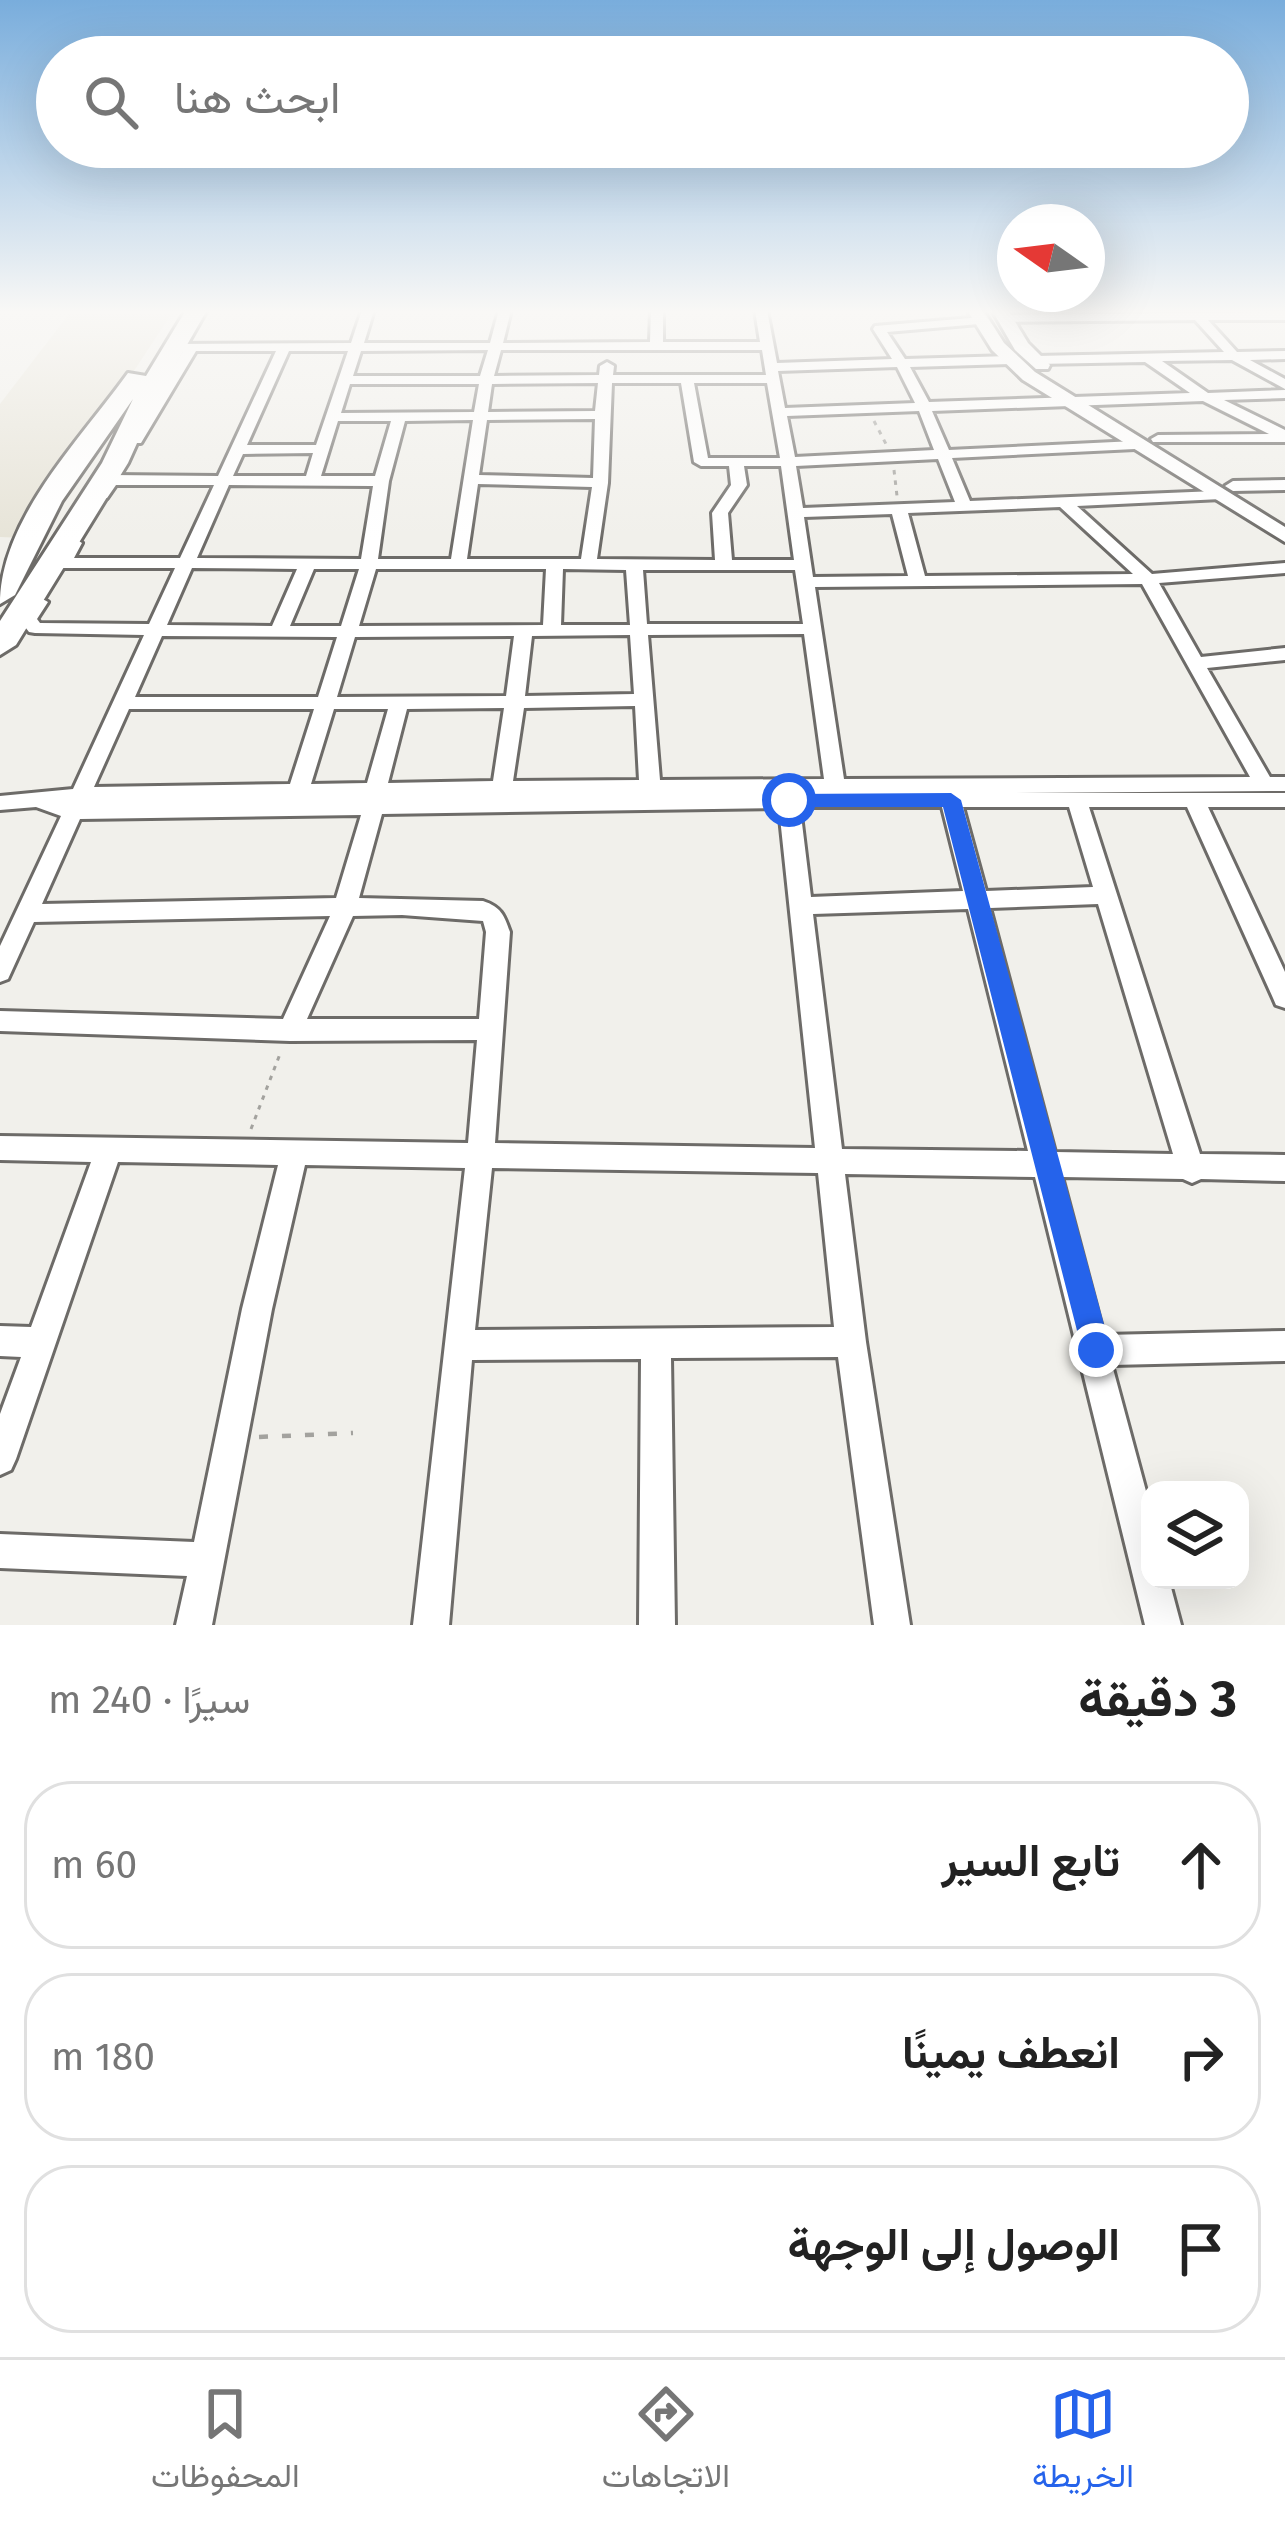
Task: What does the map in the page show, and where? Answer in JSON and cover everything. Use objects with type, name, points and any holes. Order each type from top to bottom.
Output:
[{"type":"highway","points":[[0,595],[27,552],[49,501],[129,386]]},
{"type":"highway","points":[[0,645],[113,472],[161,386]]},
{"type":"highway","points":[[75,464],[80,476],[113,472]]},
{"type":"highway","points":[[49,501],[82,492],[88,498],[86,510]]},
{"type":"street","points":[[0,972],[7,942],[28,913],[266,386]]},
{"type":"street","points":[[312,480],[344,386]]},
{"type":"street","points":[[458,565],[485,386]]},
{"type":"street","points":[[588,566],[600,483],[604,386]]},
{"type":"street","points":[[688,386],[697,458],[736,464],[1135,446]]},
{"type":"street","points":[[774,386],[835,784]]},
{"type":"street","points":[[914,386],[965,508]]},
{"type":"street","points":[[1049,386],[1064,401],[1135,446],[1285,516]]},
{"type":"street","points":[[1070,386],[1157,440],[1285,536]]},
{"type":"street","points":[[1189,386],[1285,437]]},
{"type":"street","points":[[779,412],[1285,394]]},
{"type":"street","points":[[334,417],[602,415]]},
{"type":"street","points":[[298,793],[368,567],[381,481],[399,416]]},
{"type":"street","points":[[1157,440],[1285,437]]},
{"type":"street","points":[[236,451],[321,449]]},
{"type":"street","points":[[724,565],[720,513],[739,485],[736,464]]},
{"type":"street","points":[[381,481],[222,481],[113,472],[28,619],[31,626],[347,634],[552,628],[811,629]]},
{"type":"street","points":[[469,479],[600,483]]},
{"type":"street","points":[[794,512],[1067,506],[1285,484]]},
{"type":"street","points":[[1067,506],[1148,579],[1274,784]]},
{"type":"street","points":[[899,510],[918,581]]},
{"type":"street","points":[[63,562],[306,567],[724,565],[918,581],[1148,579],[1285,568]]},
{"type":"street","points":[[552,628],[555,565]]},
{"type":"street","points":[[634,566],[650,786]]},
{"type":"street","points":[[278,632],[306,567]]},
{"type":"street","points":[[502,788],[524,630]]},
{"type":"street","points":[[1198,663],[1285,654]]},
{"type":"street","points":[[121,703],[644,700]]},
{"type":"street","points":[[290,1030],[345,907],[399,703]]},
{"type":"street","points":[[0,802],[788,793],[835,784],[1274,784]]},
{"type":"street","points":[[78,804],[298,793],[374,799],[502,788],[650,786],[951,800],[1285,800]]},
{"type":"street","points":[[788,793],[851,1342],[892,1625]]},
{"type":"street","points":[[951,800],[1141,1533]]},
{"type":"street","points":[[1194,800],[1285,998]]},
{"type":"street","points":[[1077,801],[1192,1170]]},
{"type":"street","points":[[799,906],[1108,895]]},
{"type":"street","points":[[28,913],[345,907],[473,908],[493,916],[498,932],[480,1158],[431,1625]]},
{"type":"street","points":[[0,1021],[290,1030],[488,1029]]},
{"type":"street","points":[[0,1148],[1045,1168],[1285,1168]]},
{"type":"street","points":[[0,1459],[108,1152]]},
{"type":"street","points":[[194,1625],[230,1438],[294,1154]]},
{"type":"street","points":[[0,1341],[40,1343]]},
{"type":"street","points":[[458,1345],[851,1342]]},
{"type":"street","points":[[656,1345],[657,1625]]},
{"type":"street","points":[[1096,1350],[1285,1346]]},
{"type":"street","points":[[0,1551],[207,1560]]},
{"type":"street","points":[[1154,1589],[1163,1625]]},
{"type":"path","points":[[868,408],[892,457],[899,510]]},
{"type":"path","points":[[242,1152],[290,1030]]},
{"type":"path","points":[[230,1438],[353,1433]]},
{"type":"shaded area","points":[[14,386],[124,386],[24,538],[0,537],[0,404]]},
{"type":"route","points":[[789,800],[951,800],[1096,1350]]}]
